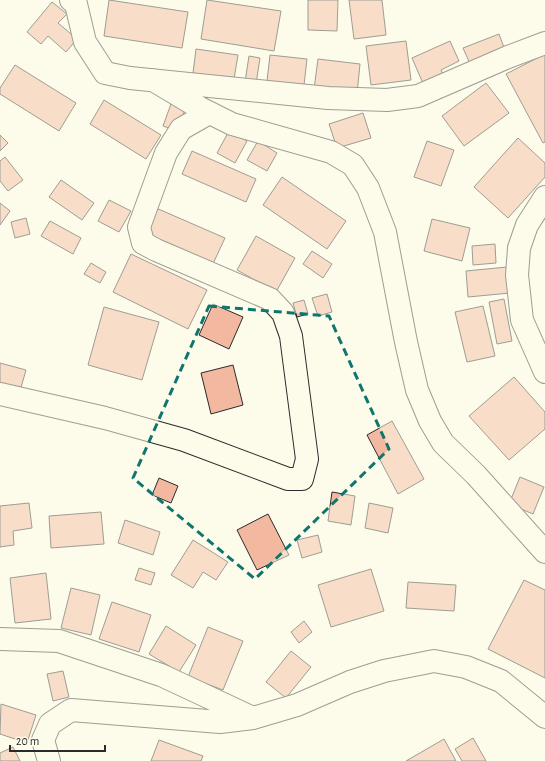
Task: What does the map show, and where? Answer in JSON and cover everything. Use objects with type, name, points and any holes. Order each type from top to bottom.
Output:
[{"type":"street","points":[[71,0],[76,4],[84,42],[105,73],[130,78],[328,98],[387,100],[418,96],[545,42]]},
{"type":"street","points":[[153,80],[209,113],[232,124],[331,152],[353,165],[368,188],[385,232],[406,342],[417,390],[430,421],[443,443],[476,475],[545,552]]},
{"type":"street","points":[[0,394],[105,418],[184,440],[288,479],[302,479],[307,459],[291,336],[283,313],[270,299],[143,243],[139,227],[166,153],[181,130],[209,113]]},
{"type":"street","points":[[545,197],[527,225],[519,248],[517,275],[522,320],[545,372]]},
{"type":"street","points":[[0,639],[58,641],[161,675],[253,718]]},
{"type":"street","points":[[49,761],[43,740],[50,724],[71,710],[220,722],[253,718],[297,705],[350,682],[384,671],[434,661],[466,667],[501,681],[545,717]]},
{"type":"highlighted area","points":[[209,306],[329,316],[389,449],[255,579],[133,478]]},
{"type":"building","points":[[109,0],[188,12],[182,48],[104,36]]},
{"type":"building","points":[[207,0],[281,11],[274,51],[201,39]]},
{"type":"building","points":[[308,0],[338,0],[337,31],[308,30]]},
{"type":"building","points":[[349,0],[382,0],[386,35],[354,39]]},
{"type":"building","points":[[52,2],[67,14],[58,23],[77,39],[66,52],[48,36],[41,44],[27,32]]},
{"type":"building","points":[[499,34],[506,53],[471,66],[463,48]]},
{"type":"building","points":[[406,41],[411,80],[371,85],[366,46]]},
{"type":"building","points":[[450,41],[459,61],[441,70],[445,79],[425,88],[412,58]]},
{"type":"building","points":[[196,49],[238,55],[234,79],[193,73]]},
{"type":"building","points":[[545,54],[545,142],[543,143],[506,74]]},
{"type":"building","points":[[270,55],[307,59],[304,85],[267,81]]},
{"type":"building","points":[[249,56],[260,58],[256,84],[245,82]]},
{"type":"building","points":[[318,59],[360,64],[357,94],[314,89]]},
{"type":"building","points":[[15,65],[76,103],[59,131],[0,94],[0,88]]},
{"type":"building","points":[[486,83],[509,113],[464,146],[442,116]]},
{"type":"building","points":[[104,100],[161,135],[146,159],[90,124]]},
{"type":"building","points":[[171,104],[185,109],[177,131],[163,126]]},
{"type":"building","points":[[363,113],[371,138],[337,148],[329,124]]},
{"type":"building","points":[[229,131],[247,141],[235,163],[217,153]]},
{"type":"building","points":[[0,135],[8,143],[0,151]]},
{"type":"building","points":[[518,138],[545,163],[545,177],[508,218],[474,187]]},
{"type":"building","points":[[258,141],[277,153],[267,171],[247,160]]},
{"type":"building","points":[[427,141],[454,150],[441,186],[414,177]]},
{"type":"building","points":[[192,151],[256,179],[246,202],[182,174]]},
{"type":"building","points":[[5,157],[23,180],[8,191],[0,181],[0,161]]},
{"type":"building","points":[[282,177],[346,221],[327,249],[263,205]]},
{"type":"building","points":[[61,180],[94,203],[82,220],[49,197]]},
{"type":"building","points":[[109,200],[131,211],[119,232],[98,221]]},
{"type":"building","points":[[0,203],[10,211],[0,225]]},
{"type":"building","points":[[156,208],[225,238],[211,268],[142,238]]},
{"type":"building","points":[[26,218],[30,234],[15,238],[11,222]]},
{"type":"building","points":[[432,219],[470,228],[462,261],[424,251]]},
{"type":"building","points":[[50,221],[81,238],[73,254],[41,236]]},
{"type":"building","points":[[256,236],[295,258],[276,292],[237,270]]},
{"type":"building","points":[[495,244],[496,263],[473,265],[472,246]]},
{"type":"building","points":[[312,251],[332,264],[323,278],[303,264]]},
{"type":"building","points":[[131,254],[207,290],[188,329],[113,292]]},
{"type":"building","points":[[91,263],[106,272],[100,283],[84,274]]},
{"type":"building","points":[[507,267],[510,293],[468,297],[466,271]]},
{"type":"building","points":[[327,294],[332,312],[318,316],[312,298]]},
{"type":"building","points":[[504,299],[512,341],[497,344],[489,302]]},
{"type":"building","points":[[304,300],[308,314],[297,317],[293,303]]},
{"type":"building","points":[[213,304],[243,317],[229,349],[199,335]]},
{"type":"building","points":[[483,306],[495,356],[467,362],[455,312]]},
{"type":"building","points":[[104,307],[159,322],[142,380],[88,365]]},
{"type":"building","points":[[0,363],[26,370],[20,391],[0,386]]},
{"type":"building","points":[[233,365],[243,405],[211,414],[201,373]]},
{"type":"building","points":[[514,377],[545,412],[545,429],[509,460],[469,416]]},
{"type":"building","points":[[392,421],[424,479],[398,494],[367,435]]},
{"type":"building","points":[[520,477],[544,487],[533,514],[509,504]]},
{"type":"building","points":[[159,478],[178,486],[171,503],[152,495]]},
{"type":"building","points":[[332,492],[355,496],[351,525],[328,521]]},
{"type":"building","points":[[29,503],[32,528],[13,531],[14,545],[0,547],[0,506]]},
{"type":"building","points":[[369,503],[393,508],[388,533],[365,528]]},
{"type":"building","points":[[101,512],[104,544],[51,548],[49,516]]},
{"type":"building","points":[[268,514],[289,555],[257,570],[237,530]]},
{"type":"building","points":[[125,520],[160,532],[153,555],[118,543]]},
{"type":"building","points":[[318,535],[322,552],[302,558],[297,540]]},
{"type":"building","points":[[193,540],[228,562],[216,580],[203,572],[193,588],[171,575]]},
{"type":"building","points":[[139,568],[155,573],[151,585],[135,580]]},
{"type":"building","points":[[371,569],[384,611],[331,627],[318,585]]},
{"type":"building","points":[[46,573],[51,619],[15,623],[10,578]]},
{"type":"building","points":[[524,580],[545,590],[545,678],[488,649]]},
{"type":"building","points":[[408,582],[456,585],[454,611],[406,608]]},
{"type":"building","points":[[71,588],[100,595],[91,635],[61,628]]},
{"type":"building","points":[[112,602],[151,615],[139,652],[99,639]]},
{"type":"building","points":[[304,621],[312,632],[299,643],[291,632]]},
{"type":"building","points":[[166,626],[196,645],[179,672],[149,654]]},
{"type":"building","points":[[208,627],[243,641],[223,690],[188,677]]},
{"type":"building","points":[[291,651],[311,667],[286,698],[266,682]]},
{"type":"building","points":[[63,671],[69,697],[53,701],[47,674]]},
{"type":"building","points":[[1,704],[36,715],[27,743],[0,734]]},
{"type":"building","points":[[473,738],[486,761],[462,761],[455,749]]},
{"type":"building","points":[[444,739],[456,761],[406,761]]},
{"type":"building","points":[[159,740],[203,756],[201,761],[151,761]]},
{"type":"building","points":[[13,747],[20,761],[0,761],[0,753]]}]
